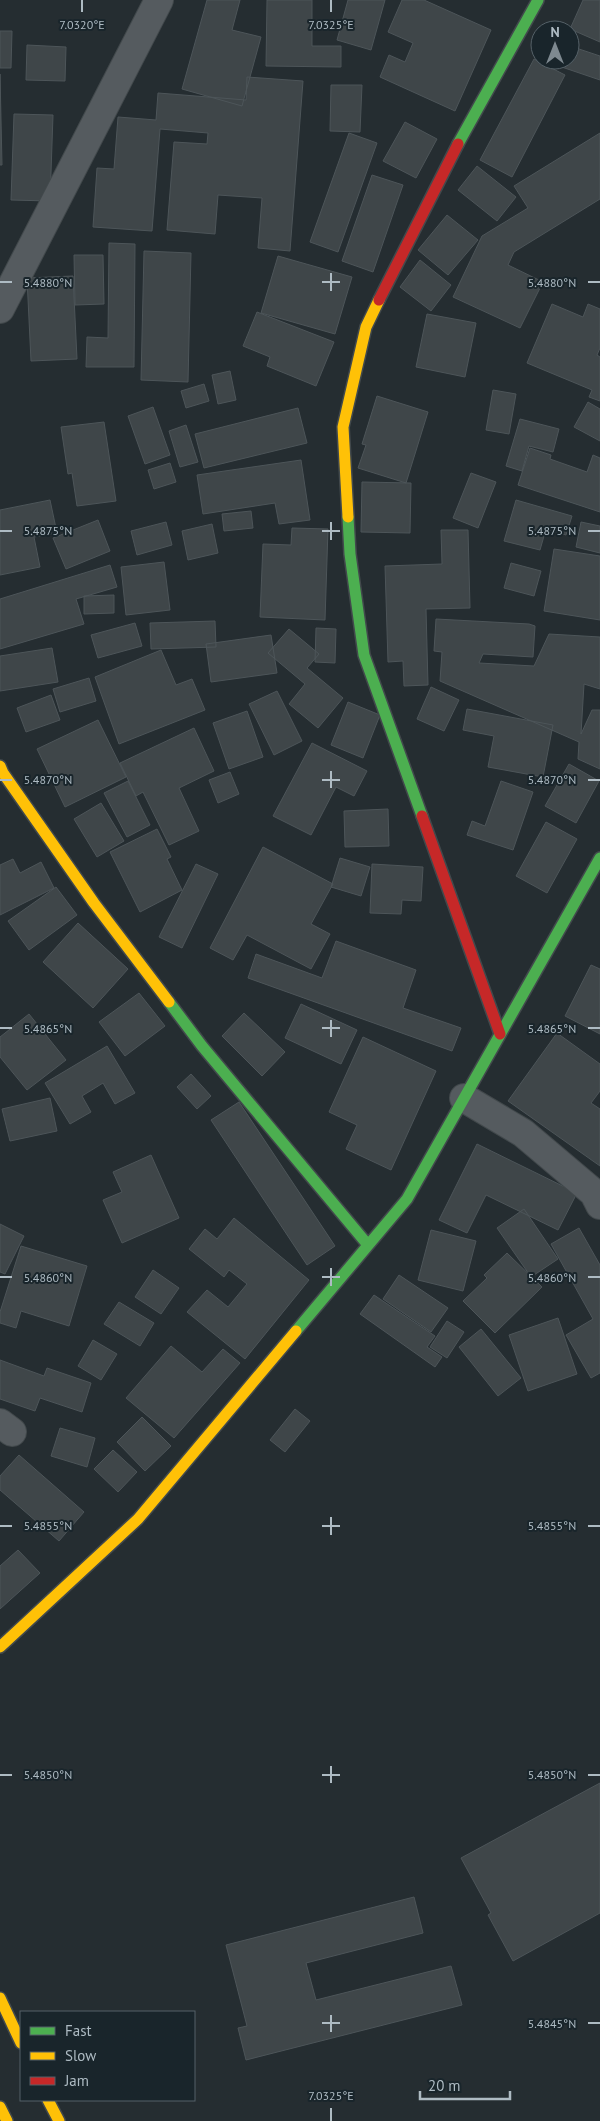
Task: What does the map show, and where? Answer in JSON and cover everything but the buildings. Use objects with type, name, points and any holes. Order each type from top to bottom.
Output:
[{"type":"main road","points":[[500,1034],[364,655],[350,554],[343,428],[366,328],[467,125],[538,0]]},
{"type":"main road","points":[[0,766],[94,903],[202,1046],[368,1245]]},
{"type":"main road","points":[[0,1647],[138,1519],[406,1199],[600,858]]},
{"type":"main road","points":[[0,1998],[20,2041]]},
{"type":"main road","points":[[49,2101],[59,2121]]},
{"type":"main road","points":[[0,2107],[7,2121]]},
{"type":"street","points":[[0,309],[17,280],[159,0]]},
{"type":"street","points":[[464,1098],[523,1133],[594,1193],[600,1205]]},
{"type":"traffic: fast","points":[[458,144],[538,0]]},
{"type":"traffic: fast","points":[[348,517],[350,554],[364,655],[422,816]]},
{"type":"traffic: fast","points":[[296,1331],[407,1199],[600,858]]},
{"type":"traffic: fast","points":[[169,1002],[202,1046],[368,1245]]},
{"type":"traffic: slow","points":[[348,517],[343,427],[366,327],[379,300]]},
{"type":"traffic: slow","points":[[0,766],[94,903],[169,1002]]},
{"type":"traffic: slow","points":[[0,1647],[138,1519],[296,1331]]},
{"type":"traffic: slow","points":[[0,1998],[20,2041]]},
{"type":"traffic: slow","points":[[49,2101],[59,2121]]},
{"type":"traffic: slow","points":[[0,2107],[7,2121]]},
{"type":"traffic: jam","points":[[379,300],[458,144]]},
{"type":"traffic: jam","points":[[422,816],[500,1034]]}]
